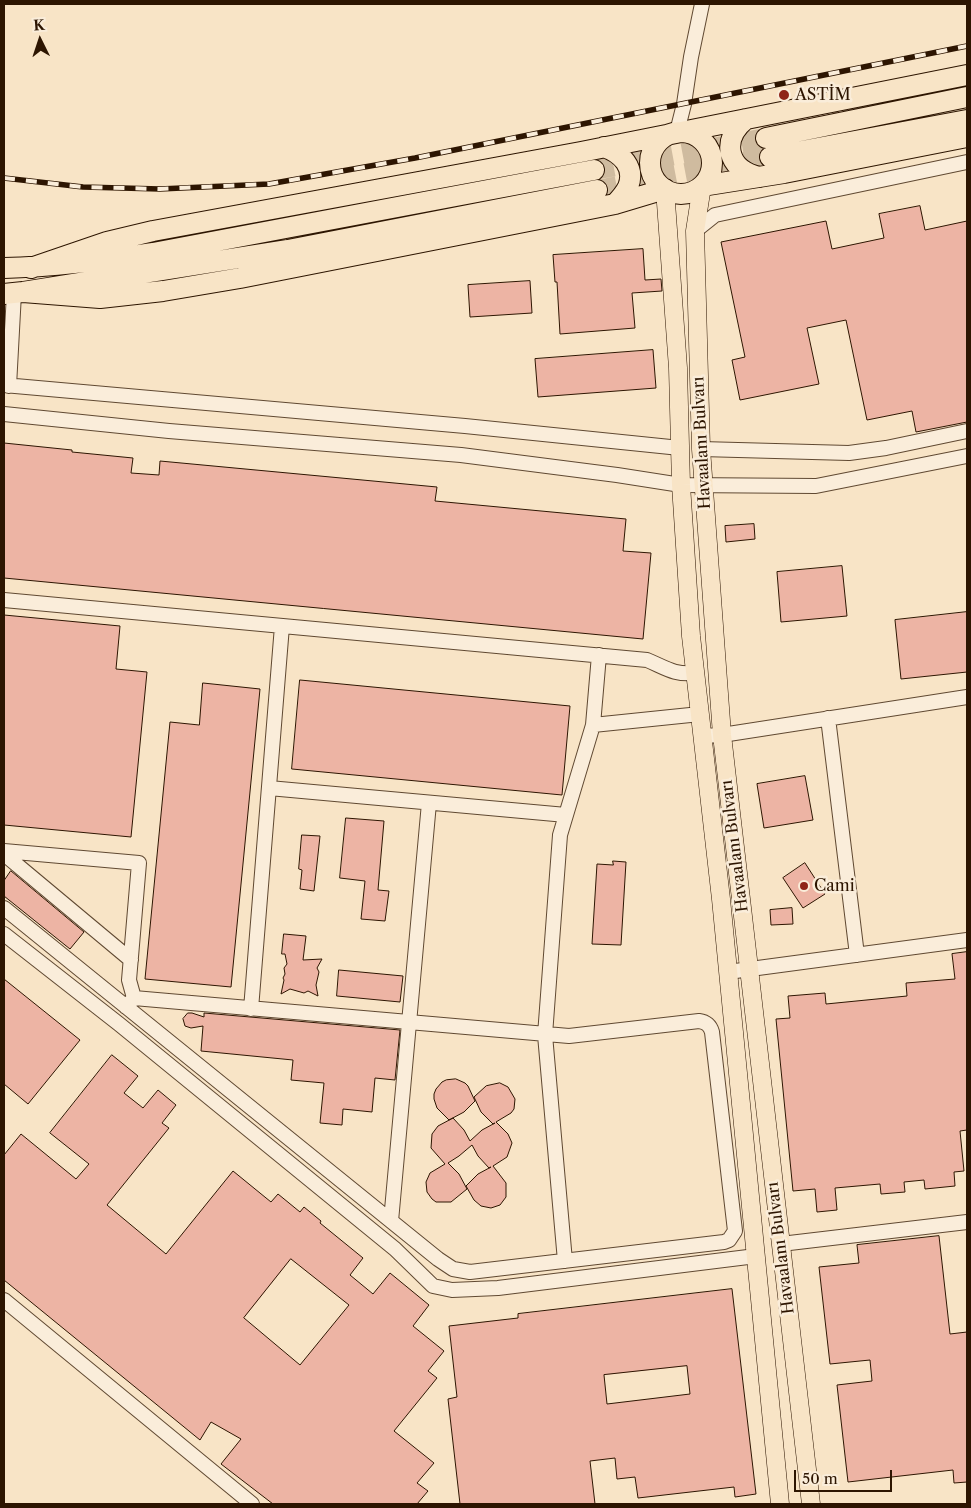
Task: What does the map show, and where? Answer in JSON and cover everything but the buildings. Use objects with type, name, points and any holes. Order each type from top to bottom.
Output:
[{"type":"highway","points":[[14,266],[153,231],[604,147],[967,75]]},
{"type":"highway","points":[[967,97],[768,148],[967,120]]},
{"type":"highway","points":[[746,118],[737,126],[733,133],[730,149],[735,162],[741,168],[759,176]]},
{"type":"highway","points":[[702,186],[708,178],[712,159],[704,142],[696,136],[677,132],[660,140],[650,156],[652,175],[657,183],[665,189],[674,193],[684,194],[702,186],[967,137]]},
{"type":"highway","points":[[604,147],[618,154],[625,161],[629,169],[628,188],[615,204]]},
{"type":"highway","points":[[14,266],[93,262],[153,253],[594,170]]},
{"type":"highway","points":[[14,293],[100,298],[163,292],[615,204],[665,189]]},
{"type":"highway","points":[[14,293],[288,250],[597,190]]},
{"type":"main road","name":"Havaalanı Bulvarı","points":[[702,186],[695,231],[701,450],[720,712],[811,1504]]},
{"type":"main road","name":"Havaalanı Bulvarı","points":[[665,189],[678,368],[681,485],[695,673],[728,972],[780,1504]]},
{"type":"main road","points":[[680,448],[701,450]]},
{"type":"main road","points":[[695,673],[717,671]]},
{"type":"main road","points":[[700,714],[720,712]]},
{"type":"street","points":[[677,132],[684,104],[690,57],[702,4]]},
{"type":"street","points":[[695,231],[715,215],[967,162]]},
{"type":"street","points":[[14,293],[7,386],[465,426],[680,448]]},
{"type":"street","points":[[4,414],[169,431],[462,455],[681,485],[816,486],[967,456]]},
{"type":"street","points":[[701,450],[849,453],[886,448],[967,431]]},
{"type":"street","points":[[4,600],[647,660],[672,672],[682,674],[695,673]]},
{"type":"street","points":[[251,1009],[282,626]]},
{"type":"street","points":[[565,1261],[545,1035],[560,835],[592,725],[599,656]]},
{"type":"street","points":[[702,736],[722,735],[967,697]]},
{"type":"street","points":[[592,725],[700,714]]},
{"type":"street","points":[[828,718],[857,955]]},
{"type":"street","points":[[269,788],[566,815]]},
{"type":"street","points":[[391,1221],[429,802]]},
{"type":"street","points":[[4,852],[140,863],[129,980],[130,1003]]},
{"type":"street","points":[[4,852],[131,960]]},
{"type":"street","points":[[4,908],[130,1003],[446,1265],[461,1271],[470,1272],[724,1242],[733,1235],[736,1226],[712,1032],[707,1024],[699,1021],[569,1036],[251,1009],[130,1003]]},
{"type":"street","points":[[4,934],[119,1024],[395,1249],[432,1286],[452,1290],[498,1288],[756,1256]]},
{"type":"street","points":[[728,972],[967,940]]},
{"type":"street","points":[[781,1244],[967,1222]]},
{"type":"street","points":[[4,1300],[252,1504]]},
{"type":"tunnel","points":[[594,170],[766,138]]},
{"type":"tunnel","points":[[597,190],[770,157]]},
{"type":"railway","points":[[4,178],[83,187],[160,189],[269,184],[415,158],[967,46]]},
{"type":"place","name":"ASTİM","points":[[784,95]]},
{"type":"place","name":"Cami","points":[[804,886]]}]
